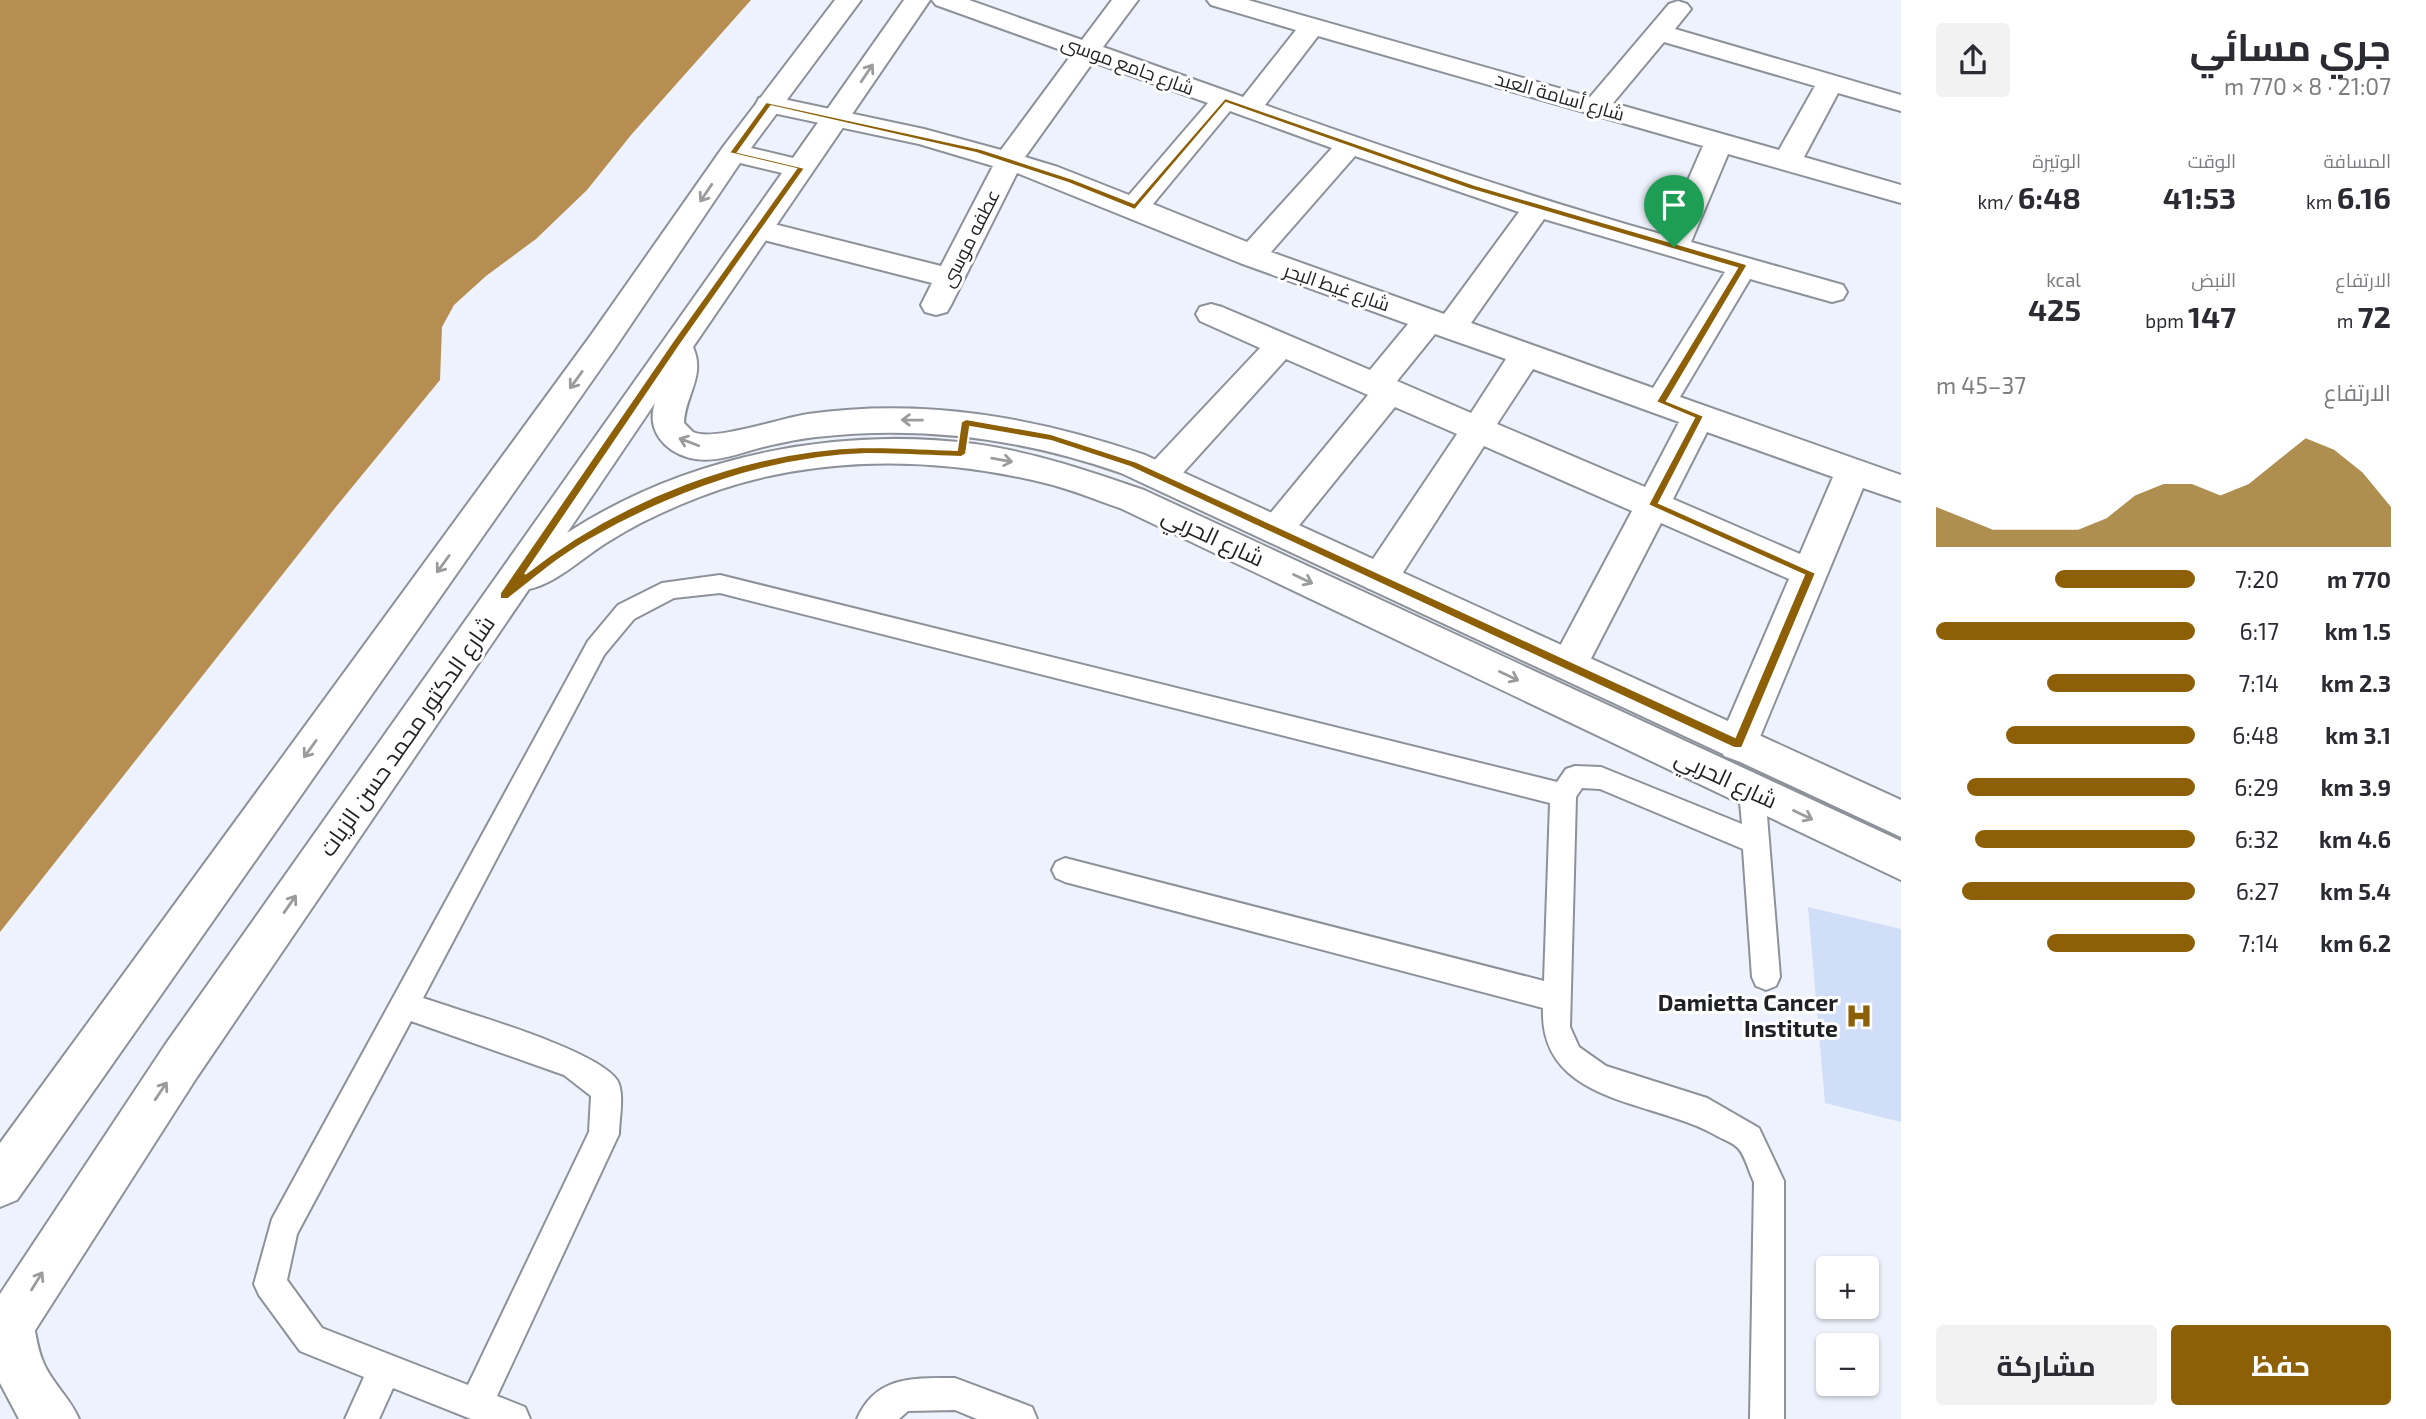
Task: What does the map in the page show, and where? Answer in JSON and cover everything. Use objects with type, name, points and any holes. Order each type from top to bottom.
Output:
[{"type":"street","points":[[0,1183],[587,365],[733,153],[848,0]]},
{"type":"street","name":"شارع الدكتور محمد حسن الزيات","points":[[5,1331],[181,1061],[676,343],[917,0]]},
{"type":"street","name":"شارع جامع موسى","points":[[945,0],[1350,145],[1537,208],[1832,292]]},
{"type":"street","name":"عطفه موسى","points":[[936,305],[1009,160],[1028,129],[1125,0]]},
{"type":"street","name":"شارع أسامة العبد","points":[[1220,0],[1289,9],[1312,26],[1901,194]]},
{"type":"street","points":[[1596,106],[1678,9]]},
{"type":"street","points":[[1135,207],[1312,26]]},
{"type":"street","points":[[1658,32],[1901,103]]},
{"type":"street","points":[[1787,160],[1831,82]]},
{"type":"street","name":"شارع غيط البحر","points":[[769,104],[924,136],[1009,160],[1135,207],[1251,256],[1901,488]]},
{"type":"street","points":[[1674,247],[1719,141]]},
{"type":"street","points":[[1251,256],[1350,145]]},
{"type":"street","points":[[733,153],[801,168]]},
{"type":"street","points":[[1276,530],[1382,388],[1440,324],[1537,208]]},
{"type":"street","points":[[758,229],[950,278]]},
{"type":"street","points":[[1661,402],[1743,266]]},
{"type":"street","points":[[1210,314],[1810,573]]},
{"type":"street","name":"شارع الحربي","points":[[676,343],[681,351],[684,369],[680,387],[666,415],[667,425],[681,441],[692,446],[720,447],[772,433],[849,422],[908,419],[964,438],[1031,465],[1066,474],[1132,499],[1901,861]]},
{"type":"street","points":[[1160,476],[1282,344]]},
{"type":"street","points":[[1380,578],[1526,354]]},
{"type":"street","points":[[1569,665],[1699,416]]},
{"type":"street","name":"شارع الحربي","points":[[504,596],[557,555],[614,520],[674,492],[715,478],[768,464],[832,454],[897,450],[1024,431],[1079,445],[1160,476],[1901,819]]},
{"type":"street","points":[[1738,744],[1853,471]]},
{"type":"street","points":[[5,1331],[23,1378],[39,1405],[53,1419]]},
{"type":"lane","points":[[513,1419],[311,1340],[270,1284],[283,1230],[596,648],[626,612],[670,589],[720,584],[1563,795]]},
{"type":"lane","points":[[1756,842],[1601,778],[1574,778],[1563,795],[1556,1028],[1569,1057],[1598,1079],[1707,1114],[1749,1138],[1769,1181],[1767,1419]]},
{"type":"lane","points":[[1752,791],[1766,977]]},
{"type":"lane","points":[[1065,870],[1557,998]]},
{"type":"lane","points":[[404,1005],[573,1064],[606,1089],[604,1135],[476,1404]]},
{"type":"lane","points":[[362,1419],[385,1369]]},
{"type":"lane","points":[[874,1419],[902,1395],[955,1394],[1020,1419]]},
{"type":"shaded area","points":[[0,0],[751,0],[631,135],[587,190],[536,239],[486,276],[454,305],[442,327],[440,380],[335,508],[0,932]]},
{"type":"building","name":"Damietta Cancer Institute","points":[[1808,907],[1901,929],[1901,1122],[1825,1103]]},
{"type":"place","name":"Damietta Cancer Institute","points":[[1859,1016]]},
{"type":"route","points":[[1225,100],[1472,187],[1674,247],[1743,266],[1661,402],[1699,416],[1653,505],[1810,573],[1738,744],[1133,464],[1079,445],[1024,431],[966,422],[961,454],[897,450],[800,458],[737,472],[674,492],[614,520],[586,537],[557,555],[504,596],[676,343],[801,168],[733,153],[769,104],[924,136],[978,151],[1070,181],[1135,207],[1225,100]]}]
